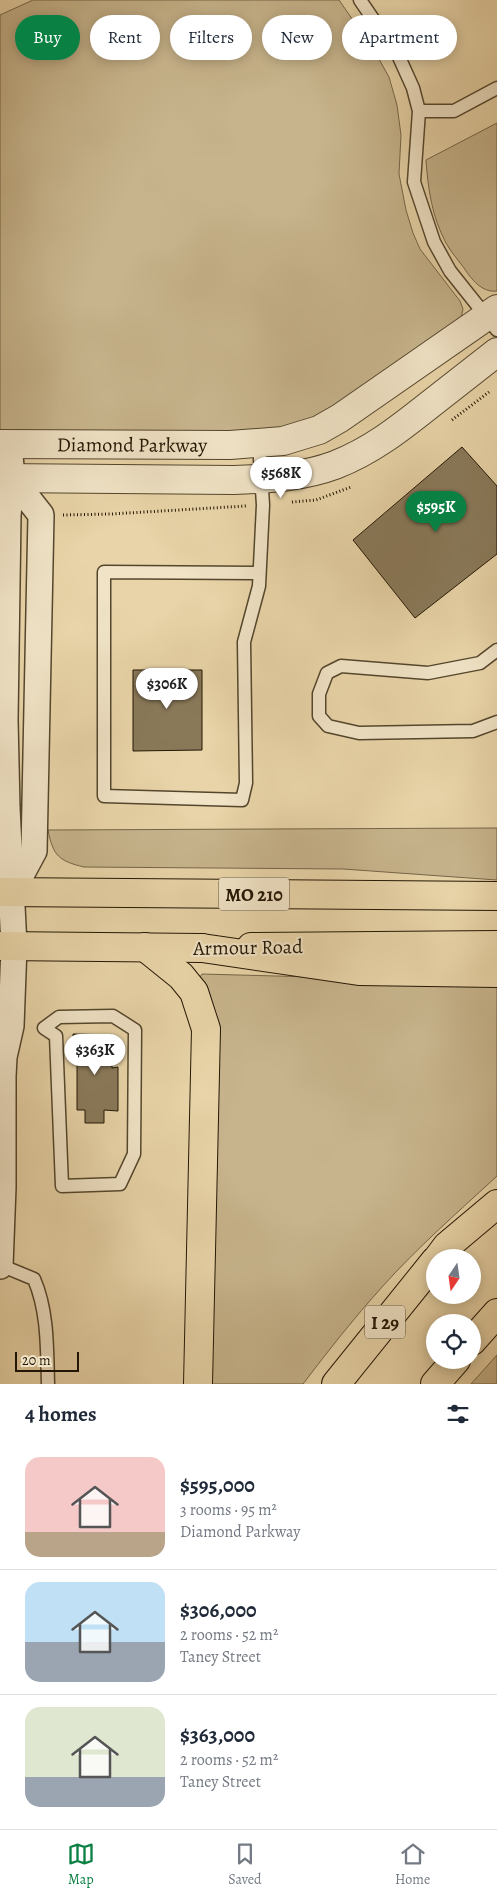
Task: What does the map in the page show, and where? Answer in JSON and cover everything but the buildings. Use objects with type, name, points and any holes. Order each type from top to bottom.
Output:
[{"type":"main road","name":"MO 210","points":[[6,892],[497,896]]},
{"type":"main road","name":"Armour Road","points":[[7,946],[202,948],[497,944]]},
{"type":"main road","points":[[145,948],[182,976],[194,992],[206,1030],[198,1384]]},
{"type":"main road","points":[[202,948],[358,971],[497,973]]},
{"type":"main road","points":[[445,1249],[497,1204]]},
{"type":"main road","name":"I 29","points":[[336,1384],[426,1272]]},
{"type":"main road","points":[[481,1331],[497,1313]]},
{"type":"main road","points":[[435,1384],[448,1369]]},
{"type":"street","name":"Diamond Parkway","points":[[4,444],[230,445],[283,441],[326,426],[340,418],[493,319]]},
{"type":"street","name":"Diamond Parkway","points":[[6,478],[261,479],[305,474],[361,454],[387,439],[497,352]]},
{"type":"street","points":[[0,1265],[3,1216],[3,1076],[4,1057],[11,1026],[6,892],[5,720],[8,515],[4,444]]},
{"type":"street","points":[[6,478],[41,515],[34,851],[6,892]]},
{"type":"lane","points":[[360,0],[399,57],[413,88],[419,111],[414,182],[434,242],[450,272],[493,319]]},
{"type":"lane","points":[[419,111],[454,111],[497,88]]},
{"type":"lane","points":[[259,442],[263,505],[259,586],[244,642],[246,783],[242,800],[104,796],[104,572],[259,573]]},
{"type":"lane","points":[[497,650],[480,663],[428,673],[341,666],[327,673],[319,694],[319,716],[328,726],[360,733],[473,731],[497,722]]},
{"type":"lane","points":[[113,1016],[135,1030],[134,1154],[120,1184],[62,1186],[56,1036],[44,1028],[60,1017],[113,1016]]},
{"type":"lane","points":[[0,1265],[34,1279],[41,1296],[47,1350],[48,1384]]},
{"type":"shaded area","points":[[33,0],[339,0],[349,15],[342,15],[342,60],[379,60],[389,77],[397,105],[401,135],[399,174],[406,210],[420,249],[460,301],[463,309],[461,318],[306,431],[0,440],[0,15]]},
{"type":"shaded area","points":[[497,123],[497,291],[492,291],[482,288],[474,281],[446,243],[437,223],[432,203],[426,160]]},
{"type":"shaded area","points":[[497,828],[497,880],[343,869],[84,867],[63,860],[58,856],[52,846],[48,830]]},
{"type":"shaded area","points":[[202,974],[497,982],[497,1176],[438,1230],[396,1272],[351,1323],[303,1384],[210,1384],[213,1342],[216,1026],[209,993],[200,977]]},
{"type":"shaded area","points":[[497,1355],[497,1384],[471,1384]]}]
